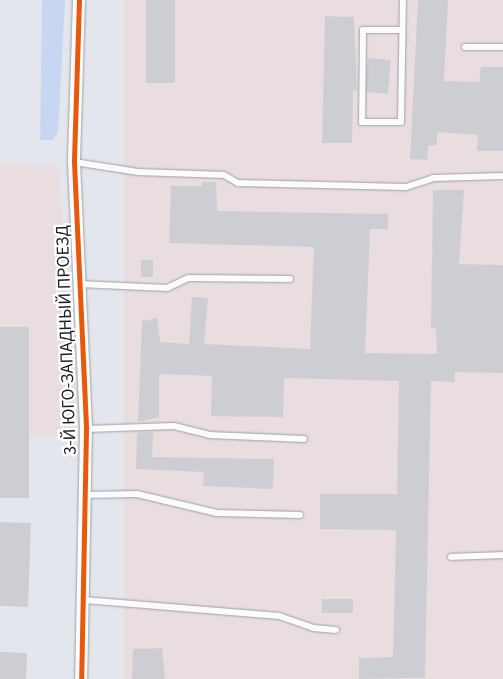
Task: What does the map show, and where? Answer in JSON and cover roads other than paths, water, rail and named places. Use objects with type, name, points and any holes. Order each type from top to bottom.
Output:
[{"type":"street","name":"3-Й ЮГО-ЗАПАДНЫЙ ПРОЕЗД","points":[[79,0],[74,162],[86,429],[82,679]]},
{"type":"lane","points":[[402,30],[363,30],[362,122],[401,122],[403,0]]},
{"type":"lane","points":[[465,47],[503,47]]},
{"type":"lane","points":[[74,162],[138,172],[224,175],[238,183],[406,187],[433,178],[503,176]]},
{"type":"lane","points":[[79,284],[167,288],[188,278],[290,279]]},
{"type":"lane","points":[[86,429],[174,426],[209,435],[304,438]]},
{"type":"lane","points":[[85,495],[137,494],[217,513],[300,515]]},
{"type":"lane","points":[[451,557],[503,555]]},
{"type":"lane","points":[[84,600],[279,616],[313,628],[336,630]]}]
